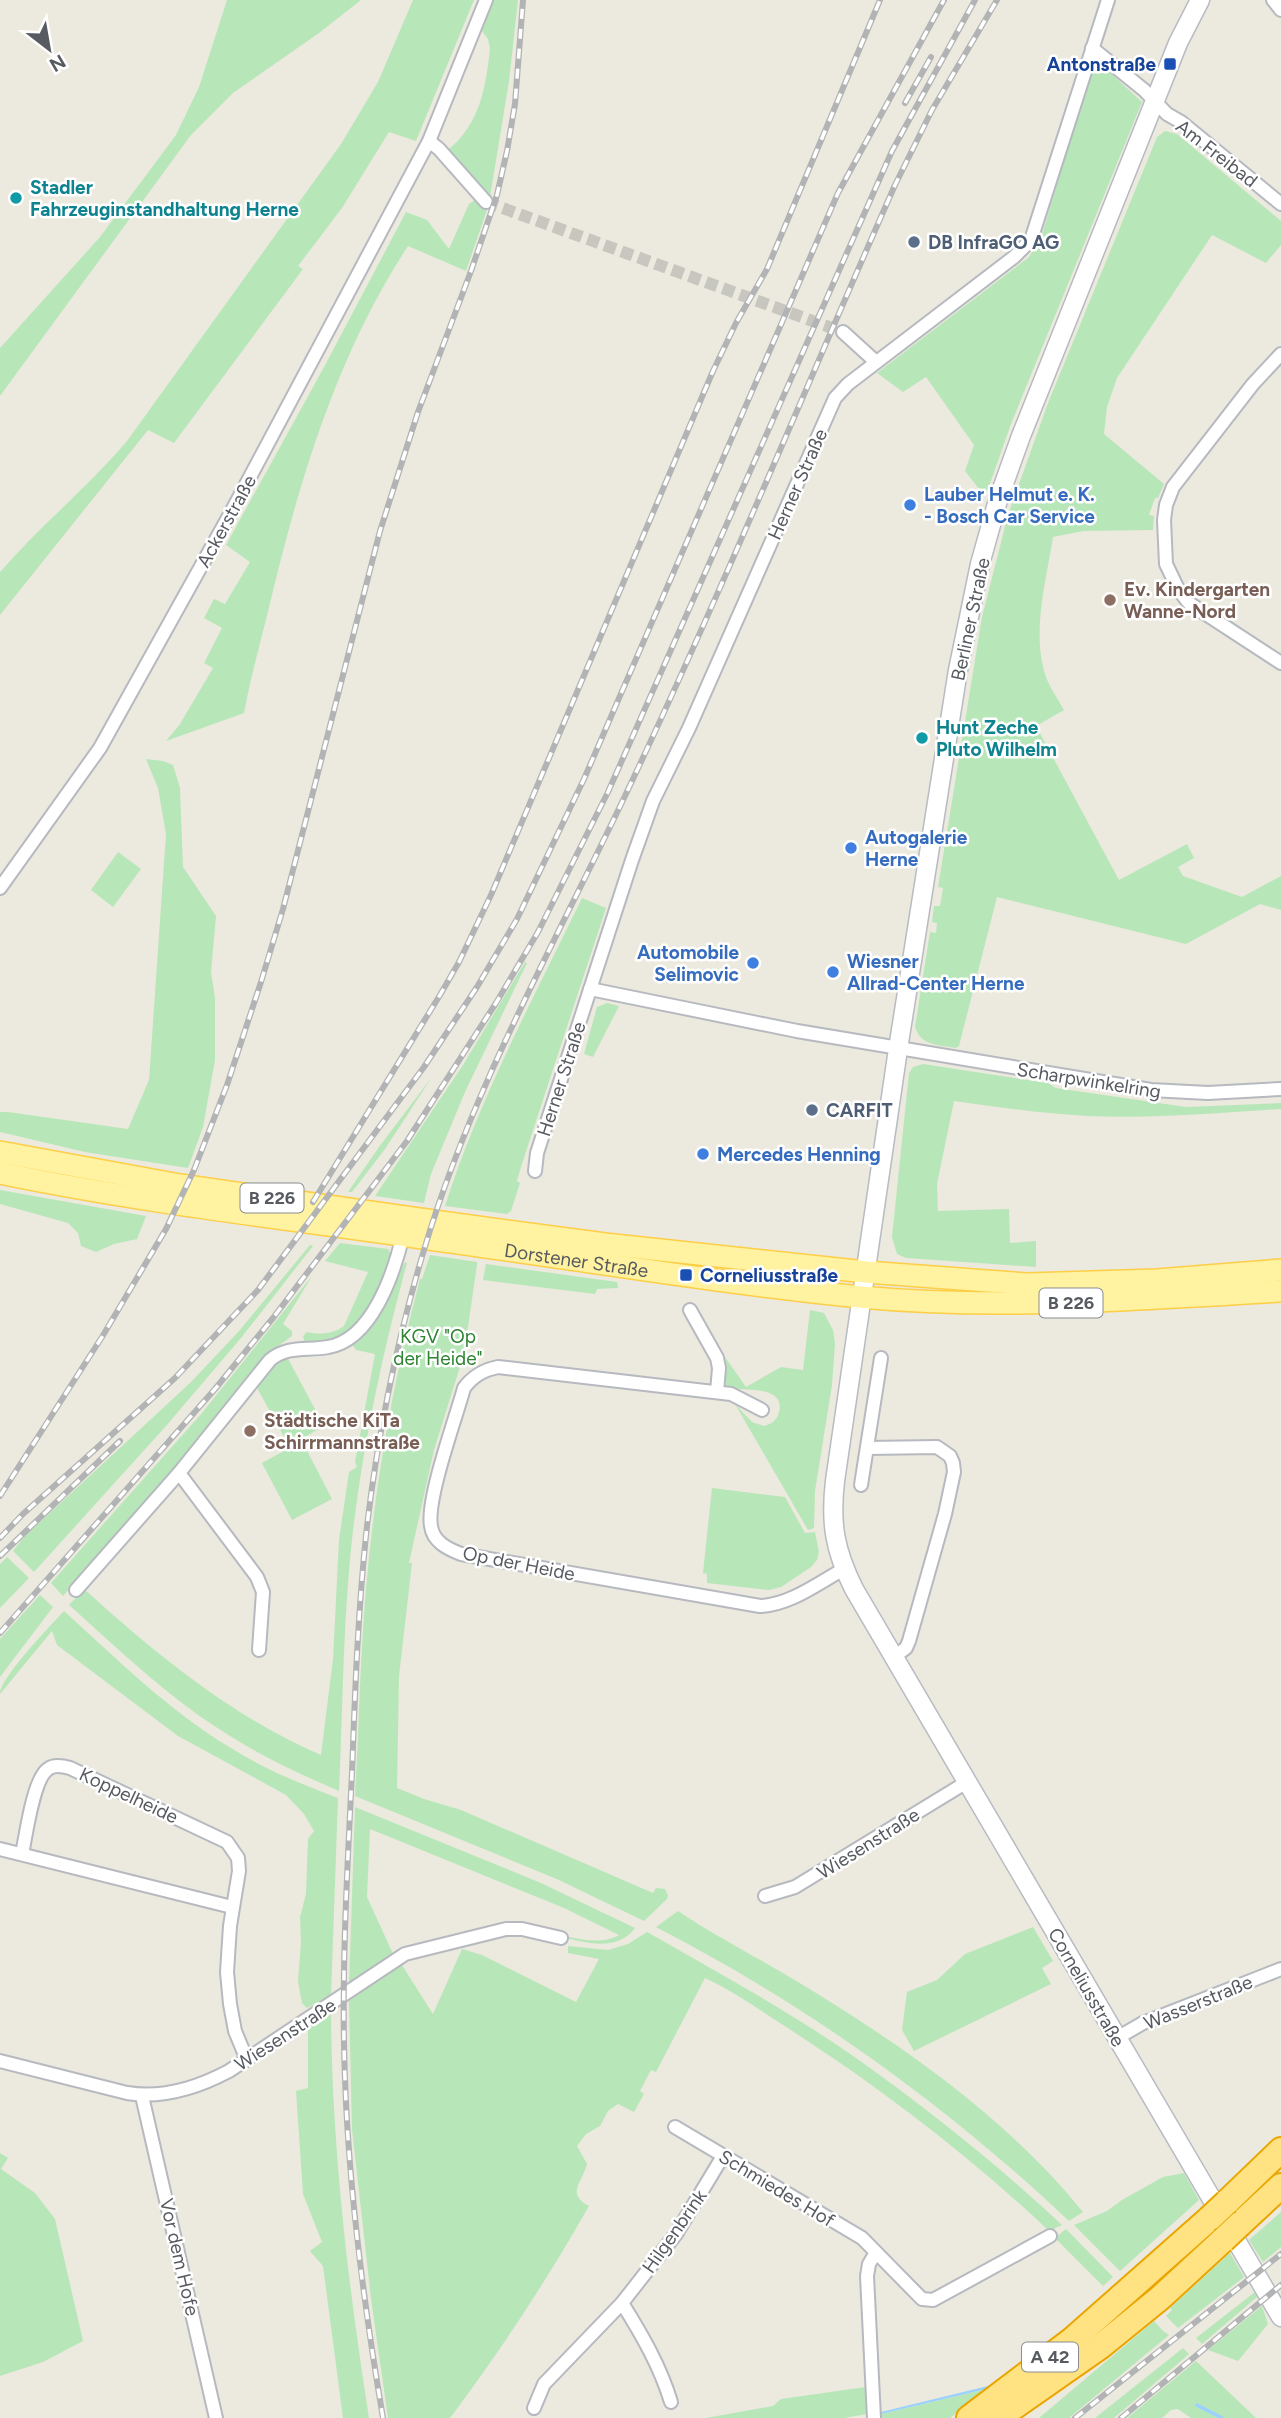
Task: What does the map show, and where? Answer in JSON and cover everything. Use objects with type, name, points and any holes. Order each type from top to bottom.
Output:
[{"type":"highway","name":"A 42","points":[[969,2418],[1072,2340],[1281,2150]]},
{"type":"highway","name":"A 42","points":[[998,2418],[1101,2346],[1152,2304],[1281,2186]]},
{"type":"main road","name":"Berliner Straße","points":[[866,1272],[958,670],[980,564],[998,500],[1021,436],[1178,43],[1200,0]]},
{"type":"main road","name":"Dorstener Straße","points":[[0,1152],[180,1185],[436,1221],[605,1244],[866,1272],[1027,1284],[1157,1280],[1281,1270]]},
{"type":"main road","name":"Dorstener Straße","points":[[0,1172],[87,1189],[403,1235],[862,1297],[1042,1304],[1281,1291]]},
{"type":"main road","name":"Corneliusstraße","points":[[866,1272],[832,1501],[832,1526],[844,1569],[1281,2316]]},
{"type":"street","name":"Ackerstraße","points":[[0,887],[100,748],[234,507],[429,141],[486,0]]},
{"type":"street","name":"Herner Straße","points":[[535,1171],[537,1153],[653,801],[689,728],[835,398],[848,384],[1014,257],[1031,240],[1108,0]]},
{"type":"street","points":[[1273,0],[1281,10]]},
{"type":"street","points":[[1092,48],[1155,101]]},
{"type":"street","name":"Am Freibad","points":[[1155,101],[1167,114],[1181,122],[1281,204]]},
{"type":"street","points":[[429,141],[486,202]]},
{"type":"street","points":[[843,332],[876,362]]},
{"type":"street","points":[[1281,354],[1253,384],[1173,487],[1164,520],[1166,564],[1188,603],[1281,663]]},
{"type":"street","points":[[590,989],[898,1049]]},
{"type":"street","name":"Scharpwinkelring","points":[[898,1049],[1167,1092],[1217,1093],[1281,1089]]},
{"type":"street","points":[[76,1590],[179,1473],[275,1356],[287,1350],[336,1345],[362,1329],[395,1267],[403,1235]]},
{"type":"street","points":[[690,1310],[717,1358],[717,1392]]},
{"type":"street","points":[[861,1485],[881,1358]]},
{"type":"street","name":"Op der Heide","points":[[762,1410],[731,1394],[498,1367],[486,1370],[464,1388],[439,1474],[430,1514],[431,1528],[437,1539],[448,1549],[461,1554],[760,1606],[791,1598],[844,1569]]},
{"type":"street","points":[[867,1448],[937,1447],[950,1456],[953,1464],[954,1472],[944,1514],[909,1641],[894,1657]]},
{"type":"street","points":[[179,1473],[257,1577],[262,1592],[259,1650]]},
{"type":"street","name":"Koppelheide","points":[[22,1854],[39,1782],[42,1775],[54,1766],[70,1768],[227,1842],[236,1853],[239,1864],[232,1907],[227,1972],[235,2031],[247,2060]]},
{"type":"street","name":"Wiesenstraße","points":[[765,1896],[795,1888],[967,1782]]},
{"type":"street","points":[[0,1849],[232,1907]]},
{"type":"street","name":"Wiesenstraße","points":[[0,2061],[142,2096],[190,2088],[212,2080],[247,2060],[405,1954],[506,1929],[522,1929],[561,1938]]},
{"type":"street","name":"Wasserstraße","points":[[1117,2038],[1143,2023],[1281,1969]]},
{"type":"street","name":"Vor dem Hofe","points":[[142,2096],[216,2418]]},
{"type":"street","name":"Schmiedes Hof","points":[[674,2127],[862,2238],[922,2300],[933,2300],[1050,2236]]},
{"type":"street","name":"Hilgenbrink","points":[[534,2408],[544,2384],[622,2303],[676,2234],[723,2156]]},
{"type":"street","points":[[874,2414],[867,2276],[869,2264],[875,2254]]},
{"type":"street","points":[[622,2303],[647,2343],[671,2402]]},
{"type":"green space","points":[[227,0],[361,0],[233,93],[191,135],[0,396],[0,348],[100,237],[176,135],[199,87]]},
{"type":"green space","points":[[413,0],[474,0],[416,141],[389,132],[342,208],[298,266],[303,269],[174,443],[148,430],[0,615],[0,572],[127,441],[341,144],[378,82]]},
{"type":"green space","points":[[493,0],[518,0],[509,81],[490,197],[448,150],[468,129],[480,104],[490,48],[482,31]]},
{"type":"green space","points":[[1106,69],[1142,102],[1011,424],[987,492],[979,489],[965,471],[974,445],[926,377],[903,392],[877,373],[1029,257],[1041,238],[1089,78],[1095,70]]},
{"type":"green space","points":[[1165,131],[1177,134],[1281,221],[1281,245],[1266,263],[1212,235],[1117,378],[1107,407],[1104,434],[1164,484],[1149,515],[1154,516],[1153,530],[1083,531],[1053,537],[1041,607],[1040,643],[1046,677],[1064,710],[1036,726],[1119,880],[1187,844],[1194,858],[1178,867],[1183,876],[1242,897],[1281,876],[1281,910],[1260,904],[1186,944],[997,897],[959,1046],[956,1048],[937,1045],[922,1038],[915,1027],[930,932],[936,933],[937,923],[932,922],[934,906],[940,906],[943,888],[938,887],[982,617],[1008,515],[1048,403],[1157,137]]},
{"type":"green space","points":[[475,200],[487,210],[466,271],[408,246],[361,329],[324,416],[309,461],[283,553],[244,713],[166,741],[180,724],[213,668],[204,663],[222,628],[204,618],[214,599],[225,604],[250,562],[226,545],[406,212],[427,220],[449,249],[469,204]]},
{"type":"green space","points":[[146,759],[173,765],[180,788],[183,867],[216,916],[211,972],[215,998],[215,1060],[203,1127],[188,1168],[85,1152],[0,1132],[0,1112],[128,1129],[149,1080],[166,834],[158,788]]},
{"type":"green space","points":[[118,852],[141,869],[113,907],[91,890]]},
{"type":"green space","points":[[582,898],[606,908],[521,1167],[517,1181],[520,1183],[511,1211],[507,1214],[445,1206],[490,1088]]},
{"type":"green space","points":[[525,962],[527,963],[465,1092],[431,1174],[424,1203],[375,1196],[463,1065]]},
{"type":"green space","points":[[607,1003],[619,1006],[593,1057],[584,1054],[597,1007]]},
{"type":"green space","points":[[923,1064],[1048,1083],[1056,1088],[1186,1107],[1281,1103],[1281,1109],[1112,1117],[1054,1114],[954,1101],[937,1184],[938,1211],[1009,1209],[1010,1243],[1036,1241],[1036,1267],[906,1258],[897,1254],[892,1237],[909,1073],[913,1067]]},
{"type":"green space","points":[[432,1077],[385,1149],[352,1192],[348,1192],[379,1147]]},
{"type":"green space","points":[[0,1190],[146,1216],[137,1239],[114,1244],[96,1252],[81,1246],[78,1233],[68,1223],[0,1204]]},
{"type":"green space","points":[[340,1243],[388,1249],[391,1254],[390,1261],[369,1307],[352,1328],[341,1335],[305,1343],[303,1336],[307,1332],[326,1333],[344,1326],[368,1272],[325,1261]]},
{"type":"green space","points":[[310,1245],[313,1246],[241,1338],[166,1426],[34,1572],[13,1551],[25,1536],[191,1382],[240,1330]]},
{"type":"green space","name":"KGV \"Op der Heide\"","points":[[430,1255],[477,1262],[477,1265],[464,1354],[434,1450],[409,1563],[412,1563],[399,1676],[397,1788],[461,1810],[653,1893],[656,1888],[665,1889],[667,1899],[644,1921],[559,1880],[355,1796],[364,1615],[374,1511],[401,1356],[420,1279]]},
{"type":"green space","points":[[405,1262],[407,1263],[382,1362],[357,1496],[345,1627],[339,1791],[263,1755],[199,1715],[142,1670],[69,1605],[84,1589],[196,1682],[256,1722],[321,1755],[333,1659],[339,1540],[349,1472],[357,1467],[355,1462],[375,1354],[356,1350],[351,1343],[374,1323]]},
{"type":"green space","points":[[486,1264],[617,1282],[618,1288],[597,1289],[595,1294],[483,1280]]},
{"type":"green space","points":[[312,1276],[283,1324],[292,1331],[292,1336],[270,1352],[171,1473],[63,1596],[51,1583],[202,1413]]},
{"type":"green space","points":[[810,1310],[824,1313],[833,1330],[835,1344],[832,1385],[815,1491],[814,1528],[808,1530],[735,1404],[752,1422],[764,1426],[777,1418],[779,1403],[770,1393],[727,1388],[725,1357],[746,1387],[781,1367],[803,1370]]},
{"type":"green space","points":[[286,1355],[324,1426],[289,1446],[256,1386],[276,1361]]},
{"type":"green space","points":[[302,1441],[332,1499],[292,1520],[262,1463]]},
{"type":"green space","points":[[712,1488],[785,1497],[805,1533],[815,1532],[819,1552],[817,1560],[781,1587],[769,1590],[707,1583],[707,1574],[703,1573]]},
{"type":"green space","points":[[7,1557],[29,1578],[0,1608],[0,1564]]},
{"type":"green space","points":[[40,1595],[53,1607],[0,1677],[0,1639]]},
{"type":"green space","points":[[64,1611],[144,1684],[186,1718],[244,1756],[297,1782],[338,1798],[331,1996],[307,2008],[302,2003],[298,1982],[300,1917],[306,1894],[308,1839],[314,1831],[304,1814],[286,1795],[178,1736],[57,1645],[52,1631],[0,1694],[2,1686],[17,1664]]},
{"type":"green space","points":[[355,1807],[541,1883],[635,1928],[625,1937],[601,1944],[572,1939],[533,1927],[588,1940],[599,1941],[619,1935],[564,1908],[370,1829],[367,1897],[394,1956],[349,1985]]},
{"type":"green space","points":[[678,1911],[837,2006],[914,2057],[1021,2145],[1083,2212],[1069,2221],[973,2137],[873,2059],[767,1989],[656,1927]]},
{"type":"green space","points":[[1033,1927],[1053,1961],[1042,1968],[1051,1984],[914,2051],[902,2030],[907,1992],[937,1980],[965,1954]]},
{"type":"green space","points":[[647,1932],[779,2008],[856,2058],[962,2138],[1062,2225],[1049,2231],[959,2152],[896,2103],[797,2034],[705,1978],[656,2072],[651,2070],[640,2091],[644,2094],[634,2112],[618,2104],[608,2111],[600,2126],[586,2134],[577,2146],[587,2164],[577,2192],[589,2206],[540,2288],[469,2392],[450,2418],[388,2418],[371,2299],[352,2129],[349,2001],[400,1962],[433,2014],[462,1949],[482,1955],[576,2002],[599,1959],[568,1953],[568,1946],[608,1950],[628,1944]]},
{"type":"green space","points":[[331,2013],[334,2115],[342,2216],[369,2418],[343,2418],[323,2266],[310,2251],[322,2242],[303,2194],[296,2091],[308,2088],[308,2027]]},
{"type":"green space","points":[[0,2153],[8,2158],[1,2169],[35,2193],[55,2219],[83,2341],[43,2362],[0,2376]]},
{"type":"green space","points":[[1184,2173],[1199,2200],[1120,2271],[1074,2225],[1107,2211],[1163,2177]]},
{"type":"green space","points":[[1281,2212],[1281,2247],[1263,2262],[1249,2240]]},
{"type":"green space","points":[[1066,2229],[1113,2277],[1103,2286],[1055,2238]]},
{"type":"green space","points":[[1230,2253],[1244,2277],[1178,2328],[1166,2316],[1172,2310],[1170,2308]]},
{"type":"green space","points":[[1255,2292],[1257,2297],[1202,2344],[1196,2338]]},
{"type":"green space","points":[[1262,2306],[1268,2324],[1238,2361],[1208,2350]]},
{"type":"green space","points":[[1154,2321],[1169,2335],[1069,2418],[1039,2418]]},
{"type":"green space","points":[[1183,2348],[1189,2354],[1114,2418],[1095,2418]]},
{"type":"green space","points":[[1196,2361],[1256,2418],[1191,2418],[1178,2409],[1171,2410],[1162,2418],[1127,2418]]},
{"type":"green space","points":[[866,2387],[867,2414],[844,2418],[706,2418],[773,2406],[781,2399]]},
{"type":"green space","points":[[986,2389],[950,2418],[881,2418],[881,2414]]},
{"type":"water","points":[[992,2385],[986,2389],[881,2414],[881,2412]]},
{"type":"waterway","points":[[1197,2405],[1222,2418]]},
{"type":"tunnel","points":[[486,202],[843,332]]},
{"type":"railway","points":[[0,1496],[102,1337],[166,1229],[194,1170],[227,1085],[283,909],[380,531],[418,412],[497,195],[515,104],[523,0]]},
{"type":"railway","points":[[313,1202],[440,995],[491,895],[713,371],[736,323],[767,269],[880,0]]},
{"type":"railway","points":[[0,1538],[23,1514],[175,1378],[258,1290],[424,1067],[477,987],[517,919],[584,779],[838,193],[944,0]]},
{"type":"railway","points":[[0,1633],[215,1389],[273,1318],[407,1141],[496,1003],[538,932],[608,792],[892,151],[975,0]]},
{"type":"railway","points":[[383,2418],[364,2292],[350,2164],[345,2079],[344,1964],[364,1557],[383,1422],[405,1318],[443,1191],[489,1076],[660,722],[895,185],[932,110],[997,0]]},
{"type":"railway","points":[[905,103],[931,57]]},
{"type":"railway","points":[[0,1556],[120,1441]]},
{"type":"railway","points":[[1075,2418],[1281,2254]]},
{"type":"railway","points":[[1121,2418],[1281,2285]]},
{"type":"place","name":"Antonstraße","points":[[1170,64]]},
{"type":"place","name":"Stadler Fahrzeuginstandhaltung Herne","points":[[16,198]]},
{"type":"place","name":"DB InfraGO AG","points":[[914,242]]},
{"type":"place","name":"Lauber Helmut e. K. - Bosch Car Service","points":[[910,505]]},
{"type":"place","name":"Ev. Kindergarten Wanne-Nord","points":[[1110,600]]},
{"type":"place","name":"Hunt Zeche Pluto Wilhelm","points":[[922,738]]},
{"type":"place","name":"Autogalerie Herne","points":[[851,848]]},
{"type":"place","name":"Automobile Selimovic","points":[[753,963]]},
{"type":"place","name":"Wiesner Allrad-Center Herne","points":[[833,972]]},
{"type":"place","name":"CARFIT","points":[[812,1110]]},
{"type":"place","name":"Mercedes Henning","points":[[703,1154]]},
{"type":"place","name":"Corneliusstraße","points":[[686,1275]]},
{"type":"place","name":"Städtische KiTa Schirrmannstraße","points":[[250,1431]]}]
